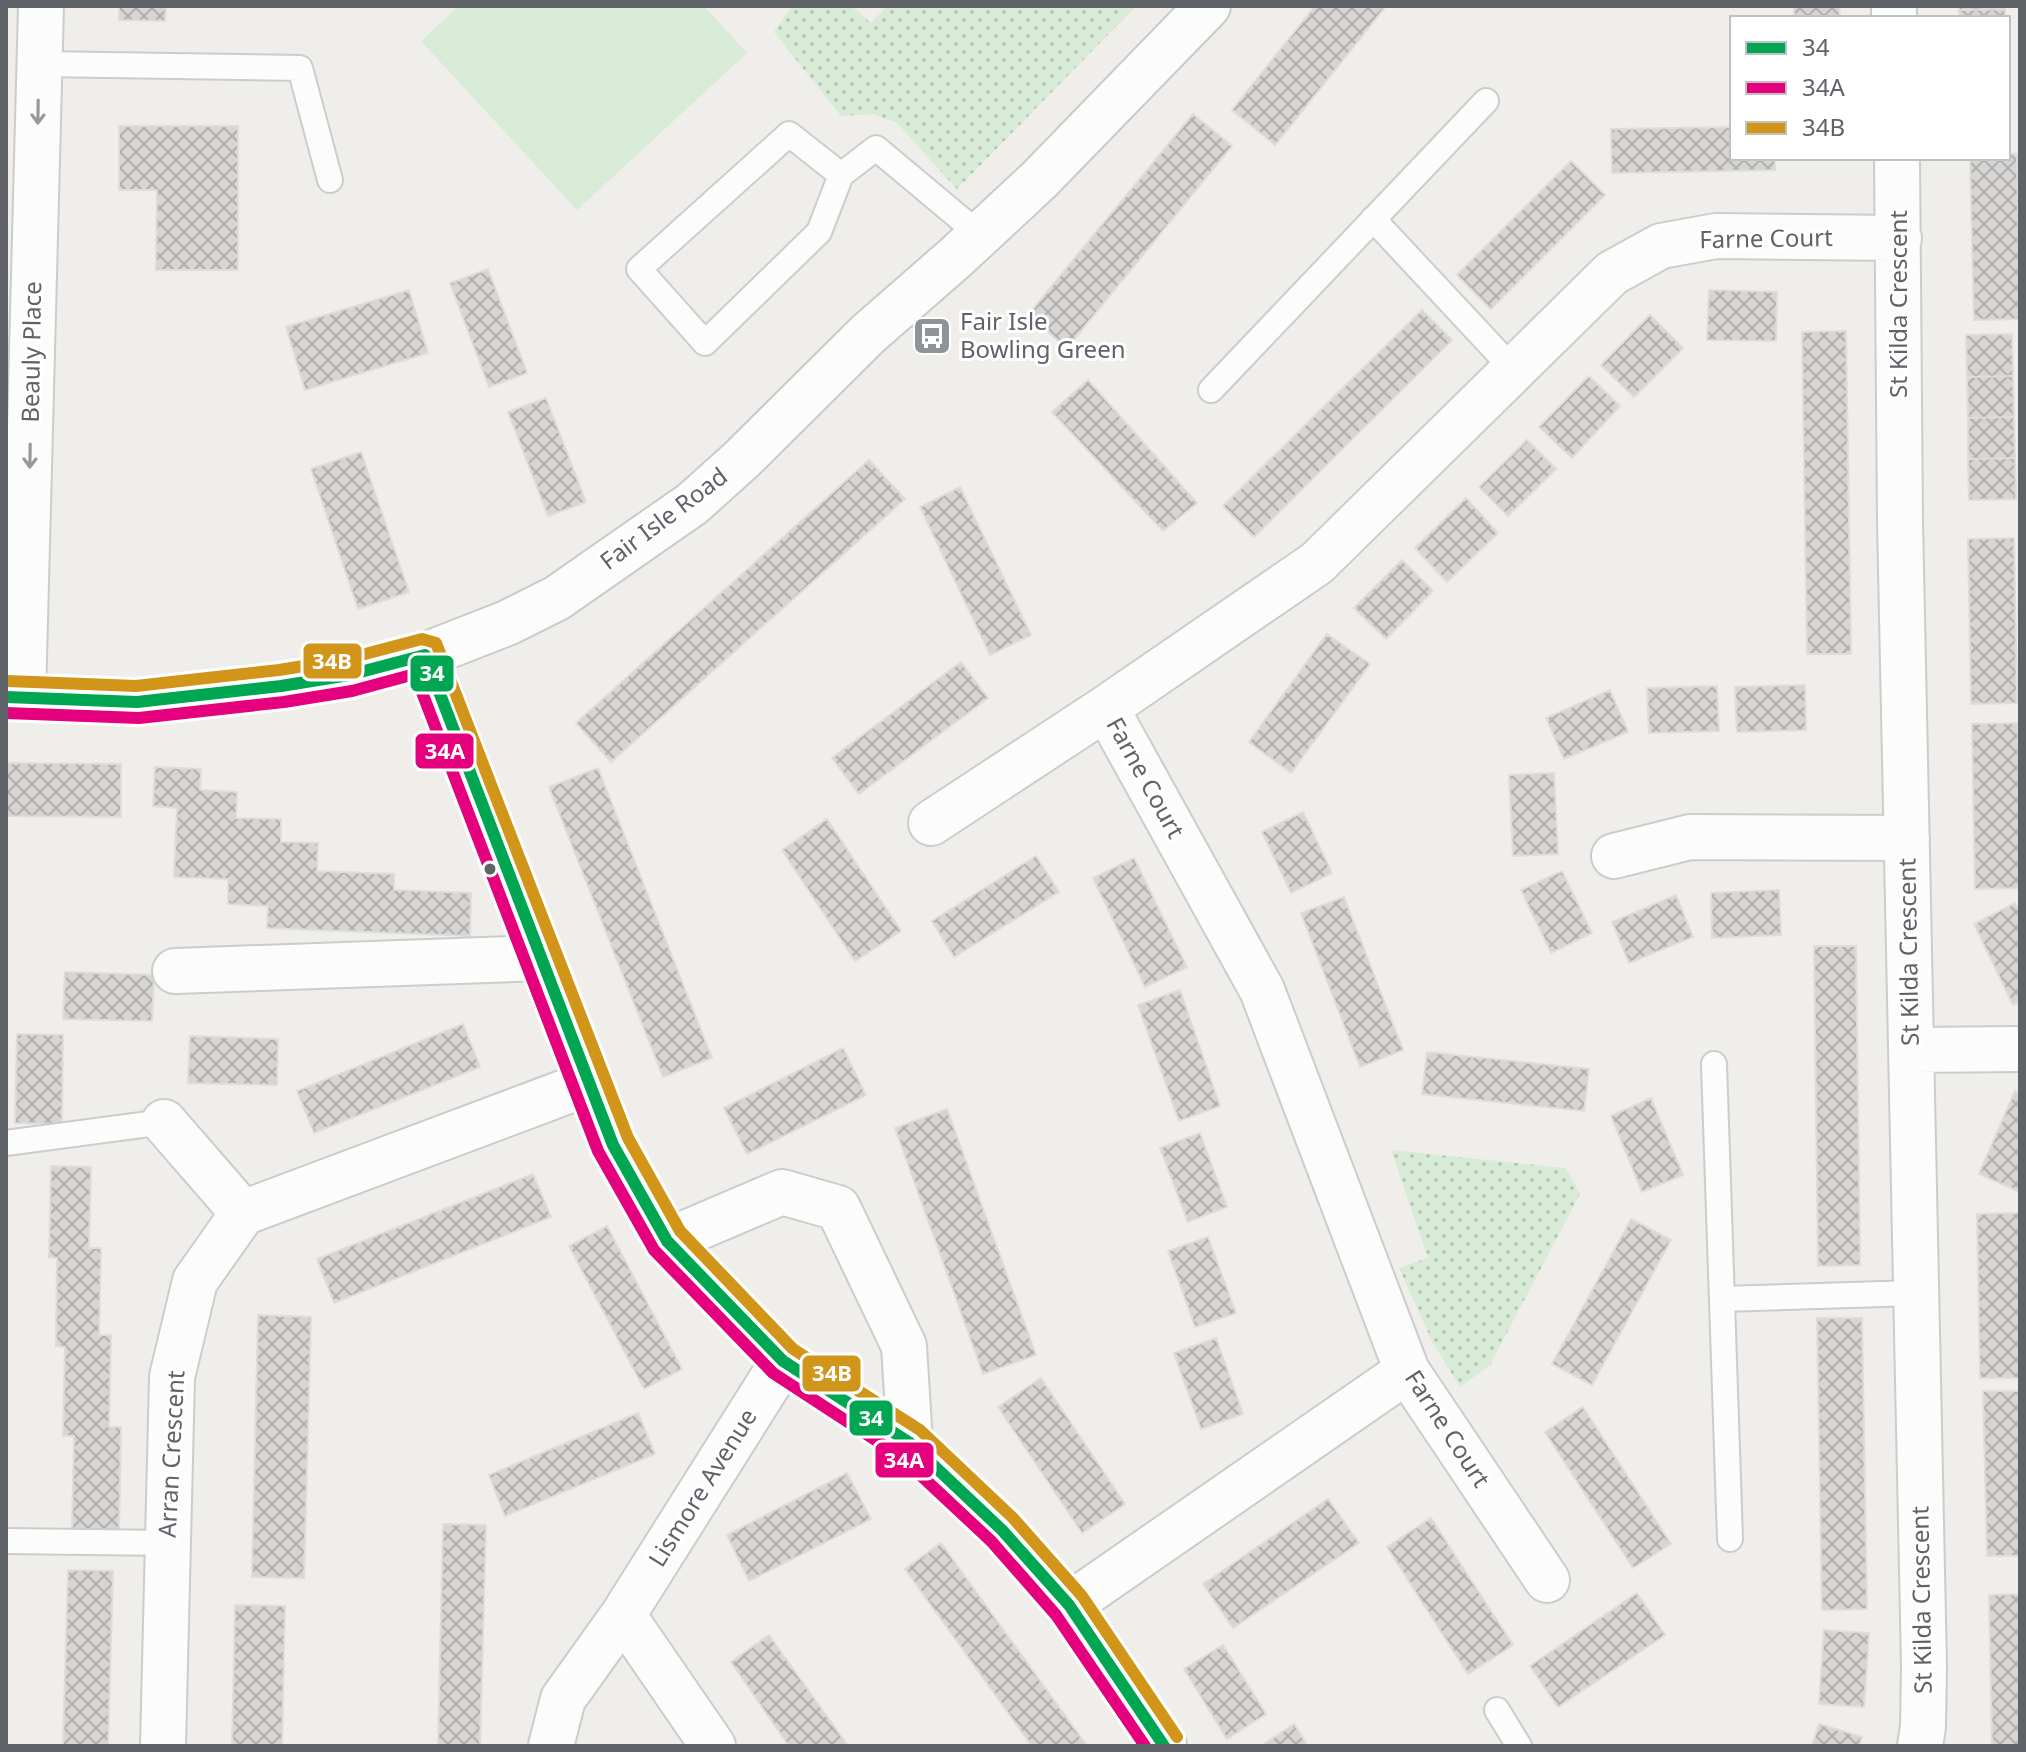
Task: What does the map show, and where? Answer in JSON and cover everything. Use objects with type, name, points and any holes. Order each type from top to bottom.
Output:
[{"type":"street","name":"Beauly Place","points":[[15,697],[41,6]]},
{"type":"street","name":"Fair Isle Road","points":[[15,697],[151,700],[349,675],[425,655],[507,623],[557,598],[692,504],[868,334],[1039,180],[1208,6]]},
{"type":"street","name":"St Kilda Crescent","points":[[1897,160],[1900,521],[1924,1666],[1920,1746]]},
{"type":"street","name":"Farne Court","points":[[1547,1580],[1407,1371],[1262,990],[1106,708],[1317,563],[1612,273],[1661,246],[1716,236],[1899,238]]},
{"type":"street","points":[[425,655],[613,1145],[667,1241],[783,1361],[910,1443],[1002,1530],[1069,1605],[1164,1746]]},
{"type":"street","points":[[931,823],[1106,708]]},
{"type":"street","points":[[1614,856],[1690,837],[1907,838]]},
{"type":"street","points":[[175,971],[542,958]]},
{"type":"street","points":[[1912,1050],[2020,1049]]},
{"type":"street","points":[[164,1122],[243,1213],[589,1083]]},
{"type":"street","points":[[667,1241],[782,1192],[838,1208],[904,1346],[910,1443]]},
{"type":"street","name":"Arran Crescent","points":[[163,1746],[172,1377],[195,1281],[243,1213]]},
{"type":"street","name":"Lismore Avenue","points":[[551,1746],[563,1699],[623,1615],[783,1361]]},
{"type":"street","points":[[1069,1605],[1407,1371]]},
{"type":"street","points":[[623,1615],[713,1746]]},
{"type":"lane","points":[[39,64],[300,68],[330,180]]},
{"type":"lane","points":[[1211,390],[1486,101]]},
{"type":"lane","points":[[841,175],[789,134],[639,269],[705,343],[819,232],[841,175],[876,148],[980,235]]},
{"type":"lane","points":[[1373,219],[1513,369]]},
{"type":"lane","points":[[1714,1064],[1730,1539]]},
{"type":"lane","points":[[6,1143],[164,1122]]},
{"type":"lane","points":[[1723,1299],[1916,1293]]},
{"type":"lane","points":[[6,1541],[168,1543]]},
{"type":"lane","points":[[1497,1710],[1519,1746]]},
{"type":"green space","points":[[459,6],[704,6],[747,53],[577,210],[421,41]]},
{"type":"green space","points":[[792,6],[851,6],[871,23],[887,6],[1136,6],[957,189],[897,123],[873,114],[841,116],[774,32]]},
{"type":"green space","points":[[1391,1150],[1566,1168],[1580,1194],[1490,1365],[1460,1387],[1433,1343],[1399,1268],[1428,1258]]},
{"type":"building","points":[[119,6],[166,6],[165,21],[119,20]]},
{"type":"building","points":[[1315,6],[1386,6],[1275,145],[1232,110]]},
{"type":"building","points":[[1794,6],[1839,6],[1840,16],[1794,16]]},
{"type":"building","points":[[1959,6],[2005,6],[2005,9],[1959,10]]},
{"type":"building","points":[[2005,9],[2005,16],[1959,16],[1959,10]]},
{"type":"building","points":[[1193,114],[1232,146],[1067,348],[1028,315]]},
{"type":"building","points":[[119,126],[238,126],[238,270],[156,270],[157,190],[119,190]]},
{"type":"building","points":[[1730,127],[1730,160],[1775,160],[1775,170],[1612,173],[1611,129]]},
{"type":"building","points":[[2010,154],[2017,154],[2020,319],[1974,320],[1970,160],[2010,160]]},
{"type":"building","points":[[1571,161],[1605,195],[1491,309],[1457,275]]},
{"type":"building","points":[[488,269],[527,373],[489,387],[450,283]]},
{"type":"building","points":[[409,290],[428,353],[305,390],[286,327]]},
{"type":"building","points":[[1709,290],[1777,292],[1776,341],[1707,340]]},
{"type":"building","points":[[1422,310],[1452,340],[1254,537],[1223,506]]},
{"type":"building","points":[[1650,315],[1683,348],[1634,397],[1601,365]]},
{"type":"building","points":[[1846,331],[1851,654],[1807,654],[1802,332]]},
{"type":"building","points":[[2012,334],[2013,376],[1967,377],[1966,335]]},
{"type":"building","points":[[1589,376],[1620,406],[1572,458],[1539,427]]},
{"type":"building","points":[[2013,376],[2014,417],[1968,418],[1967,377]]},
{"type":"building","points":[[1088,380],[1197,503],[1163,531],[1052,412]]},
{"type":"building","points":[[546,398],[586,502],[548,516],[508,412]]},
{"type":"building","points":[[2014,417],[2015,458],[1968,459],[1968,418]]},
{"type":"building","points":[[1527,440],[1556,469],[1508,516],[1479,487]]},
{"type":"building","points":[[361,452],[409,592],[358,609],[311,469]]},
{"type":"building","points":[[2015,458],[2016,499],[1969,500],[1968,459]]},
{"type":"building","points":[[869,460],[905,499],[611,762],[576,723]]},
{"type":"building","points":[[960,487],[1031,635],[990,655],[920,507]]},
{"type":"building","points":[[1466,498],[1498,533],[1447,582],[1415,548]]},
{"type":"building","points":[[2014,538],[2017,703],[1971,704],[1968,539]]},
{"type":"building","points":[[1402,560],[1433,591],[1386,639],[1354,608]]},
{"type":"building","points":[[1327,634],[1370,664],[1291,773],[1249,742]]},
{"type":"building","points":[[961,662],[988,698],[859,794],[832,758]]},
{"type":"building","points":[[1805,685],[1806,730],[1737,732],[1735,687]]},
{"type":"building","points":[[1717,686],[1719,731],[1649,733],[1647,688]]},
{"type":"building","points":[[1610,690],[1628,732],[1564,759],[1546,718]]},
{"type":"building","points":[[2018,723],[2020,888],[1975,889],[1972,724]]},
{"type":"building","points":[[6,763],[121,764],[121,817],[6,816]]},
{"type":"building","points":[[155,767],[201,769],[200,790],[237,792],[236,818],[281,819],[281,842],[318,843],[317,871],[394,874],[394,890],[471,893],[470,936],[267,928],[268,906],[228,904],[228,879],[174,877],[177,808],[153,806]]},
{"type":"building","points":[[598,768],[712,1058],[663,1077],[549,787]]},
{"type":"building","points":[[1554,773],[1558,854],[1513,856],[1509,775]]},
{"type":"building","points":[[1303,812],[1332,873],[1291,893],[1262,832]]},
{"type":"building","points":[[827,819],[901,931],[855,961],[782,850]]},
{"type":"building","points":[[1036,856],[1059,892],[954,957],[932,921]]},
{"type":"building","points":[[1134,858],[1187,967],[1145,987],[1093,878]]},
{"type":"building","points":[[1562,871],[1592,933],[1551,953],[1521,890]]},
{"type":"building","points":[[1779,890],[1781,935],[1712,938],[1711,893]]},
{"type":"building","points":[[1676,895],[1693,937],[1629,963],[1612,922]]},
{"type":"building","points":[[1344,897],[1403,1050],[1360,1067],[1301,913]]},
{"type":"building","points":[[2015,903],[2020,913],[2020,1001],[2013,1005],[1974,924]]},
{"type":"building","points":[[1814,946],[1856,946],[1860,1265],[1818,1266]]},
{"type":"building","points":[[65,972],[154,975],[152,1021],[63,1019]]},
{"type":"building","points":[[1180,990],[1220,1106],[1179,1121],[1138,1005]]},
{"type":"building","points":[[463,1024],[480,1067],[314,1133],[297,1091]]},
{"type":"building","points":[[17,1034],[63,1035],[62,1124],[15,1123]]},
{"type":"building","points":[[190,1036],[278,1039],[277,1085],[188,1083]]},
{"type":"building","points":[[843,1048],[866,1095],[747,1154],[724,1108]]},
{"type":"building","points":[[1427,1052],[1589,1069],[1584,1111],[1422,1094]]},
{"type":"building","points":[[2015,1091],[2020,1094],[2020,1192],[1979,1174]]},
{"type":"building","points":[[1651,1098],[1683,1175],[1642,1192],[1611,1116]]},
{"type":"building","points":[[947,1109],[1036,1355],[983,1374],[895,1128]]},
{"type":"building","points":[[1200,1133],[1227,1207],[1188,1222],[1160,1148]]},
{"type":"building","points":[[51,1166],[91,1167],[89,1248],[101,1248],[99,1335],[111,1335],[109,1427],[121,1427],[119,1531],[72,1530],[74,1436],[63,1436],[65,1347],[56,1346],[57,1258],[49,1257]]},
{"type":"building","points":[[533,1174],[551,1217],[334,1303],[317,1259]]},
{"type":"building","points":[[2020,1213],[2020,1378],[1980,1378],[1977,1214]]},
{"type":"building","points":[[1631,1219],[1671,1240],[1592,1385],[1552,1364]]},
{"type":"building","points":[[607,1226],[682,1369],[644,1389],[569,1246]]},
{"type":"building","points":[[1208,1237],[1236,1313],[1195,1327],[1168,1251]]},
{"type":"building","points":[[258,1315],[311,1317],[304,1578],[252,1577]]},
{"type":"building","points":[[1817,1318],[1862,1318],[1867,1609],[1822,1610]]},
{"type":"building","points":[[1216,1338],[1243,1414],[1201,1429],[1174,1353]]},
{"type":"building","points":[[1041,1378],[1125,1504],[1082,1533],[998,1407]]},
{"type":"building","points":[[1983,1391],[2020,1391],[2020,1556],[1987,1556]]},
{"type":"building","points":[[1583,1407],[1671,1544],[1633,1568],[1545,1432]]},
{"type":"building","points":[[638,1413],[655,1454],[505,1516],[489,1475]]},
{"type":"building","points":[[847,1473],[871,1519],[749,1581],[727,1535]]},
{"type":"building","points":[[1328,1499],[1359,1543],[1233,1628],[1203,1584]]},
{"type":"building","points":[[1431,1518],[1513,1645],[1468,1674],[1387,1547]]},
{"type":"building","points":[[443,1524],[486,1525],[480,1746],[438,1746]]},
{"type":"building","points":[[941,1543],[1087,1746],[1032,1746],[905,1569]]},
{"type":"building","points":[[68,1570],[113,1571],[108,1746],[63,1746]]},
{"type":"building","points":[[1637,1593],[1665,1635],[1558,1707],[1530,1666]]},
{"type":"building","points":[[2020,1594],[2020,1746],[1992,1746],[1989,1595]]},
{"type":"building","points":[[235,1605],[285,1606],[282,1746],[232,1746]]},
{"type":"building","points":[[1824,1630],[1869,1633],[1864,1707],[1819,1704]]},
{"type":"building","points":[[769,1635],[848,1746],[789,1746],[731,1662]]},
{"type":"building","points":[[1223,1645],[1266,1714],[1227,1739],[1184,1669]]},
{"type":"building","points":[[1294,1724],[1308,1746],[1261,1746]]},
{"type":"building","points":[[1819,1724],[1862,1737],[1859,1746],[1812,1746]]},
{"type":"transit line","name":"34B","points":[[7,681],[136,686],[346,659],[422,639],[436,643],[628,1138],[680,1231],[793,1349],[920,1430],[1013,1518],[1082,1596],[1177,1737]]},
{"type":"transit line","name":"34","points":[[6,697],[137,702],[349,675],[425,655],[613,1145],[667,1241],[783,1361],[910,1443],[1002,1530],[1069,1605],[1164,1746]]},
{"type":"transit line","name":"34A","points":[[6,713],[139,718],[284,702],[352,691],[415,674],[598,1151],[654,1250],[773,1373],[900,1456],[991,1541],[1056,1615],[1145,1746]]},
{"type":"place","name":"Fair Isle Bowling Green","points":[[932,336]]}]
